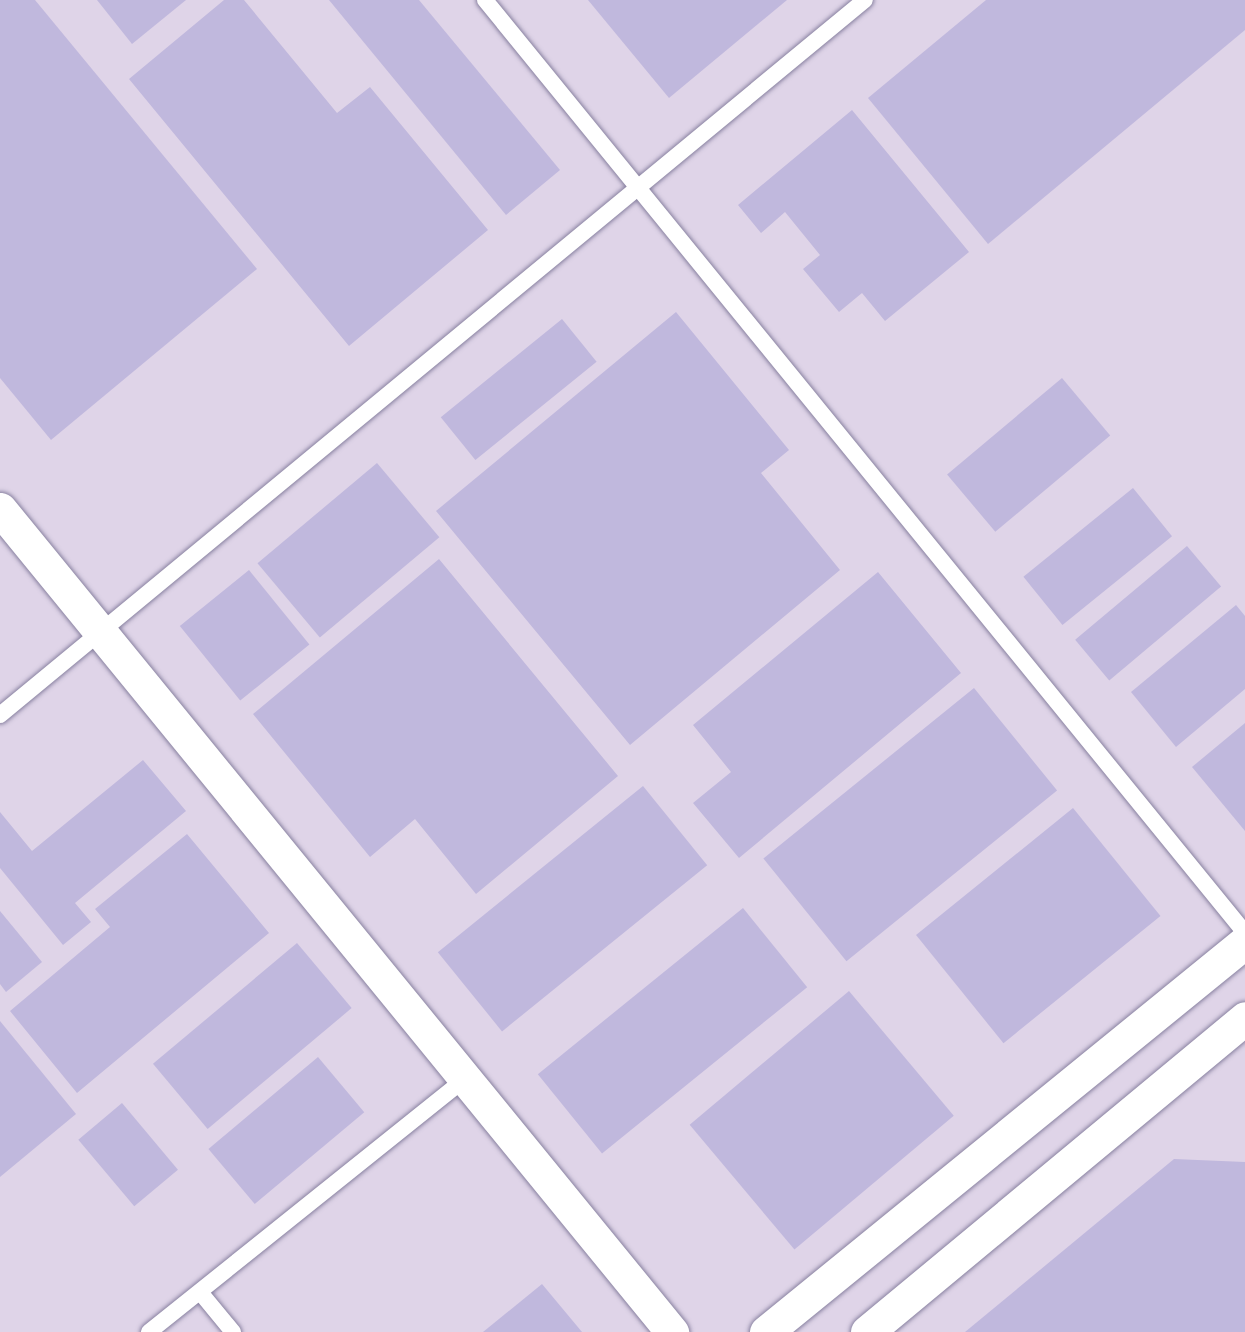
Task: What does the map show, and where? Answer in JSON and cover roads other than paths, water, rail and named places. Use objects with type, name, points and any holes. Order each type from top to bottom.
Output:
[{"type":"street","points":[[0,509],[672,1332]]},
{"type":"street","points":[[766,1332],[1245,942]]},
{"type":"street","points":[[867,1332],[1245,1018]]},
{"type":"lane","points":[[484,0],[638,185],[1245,933]]},
{"type":"lane","points":[[0,715],[638,185],[865,0]]},
{"type":"lane","points":[[149,1332],[465,1079]]},
{"type":"lane","points":[[200,1292],[233,1332]]}]
